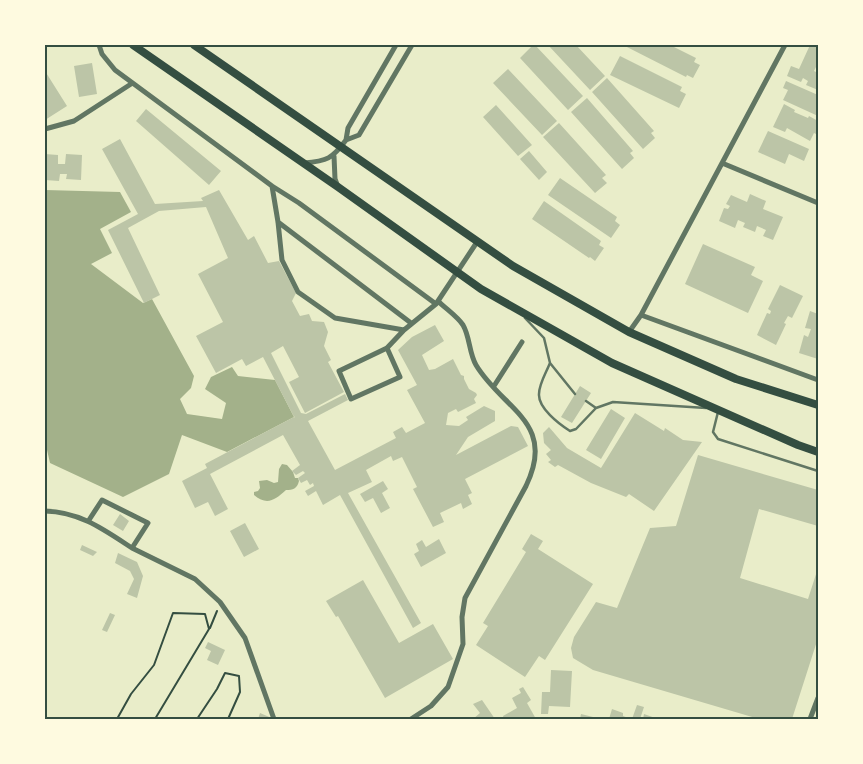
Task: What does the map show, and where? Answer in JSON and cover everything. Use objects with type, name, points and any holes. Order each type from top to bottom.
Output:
[{"type":"main road","points":[[133,45],[481,289],[612,363],[798,445],[818,452]]},
{"type":"main road","points":[[194,45],[344,144],[477,242],[513,266],[629,332],[736,378],[818,405]]},
{"type":"street","points":[[99,45],[102,54],[115,70],[131,84],[437,303],[463,325],[476,365],[524,419],[530,430],[535,443],[533,472],[465,598],[462,617],[463,644],[448,687],[431,706],[411,719]]},
{"type":"street","points":[[344,144],[348,128],[396,45]]},
{"type":"street","points":[[303,163],[334,156],[344,144],[359,135],[412,45]]},
{"type":"street","points":[[629,332],[640,315],[785,45]]},
{"type":"street","points":[[45,129],[74,122],[131,84]]},
{"type":"street","points":[[334,156],[335,180],[338,187]]},
{"type":"street","points":[[722,163],[818,203]]},
{"type":"street","points":[[272,186],[282,260],[298,292],[336,318],[404,330]]},
{"type":"street","points":[[278,222],[411,323]]},
{"type":"street","points":[[387,348],[400,376],[352,399],[339,371],[387,348],[411,323],[437,303],[456,271],[477,242]]},
{"type":"street","points":[[640,315],[818,380]]},
{"type":"street","points":[[494,386],[522,342]]},
{"type":"street","points":[[89,520],[102,500],[148,523],[132,548]]},
{"type":"street","points":[[45,511],[59,511],[89,520],[132,548],[195,579],[220,602],[244,638],[274,719]]},
{"type":"street","points":[[810,719],[818,698]]},
{"type":"lane","points":[[518,309],[544,338],[550,363],[575,394]]},
{"type":"lane","points":[[550,363],[543,378],[539,395],[542,404],[556,421],[570,431],[576,429],[596,408],[613,402],[716,409],[713,432],[718,439],[812,469],[818,469]]},
{"type":"lane","points":[[586,401],[596,408]]},
{"type":"path","points":[[155,719],[209,629],[220,602]]},
{"type":"path","points":[[117,719],[131,694],[154,665],[173,614],[205,614],[209,629]]},
{"type":"path","points":[[197,719],[225,673],[239,676],[240,692],[228,719]]},
{"type":"shaded area","points":[[45,190],[120,192],[131,212],[100,229],[112,253],[91,264],[143,303],[152,299],[194,376],[191,388],[180,399],[187,414],[222,419],[226,403],[205,389],[211,377],[232,367],[238,376],[275,380],[294,417],[227,452],[182,435],[169,474],[123,497],[50,463],[45,441]]},
{"type":"shaded area","points":[[282,464],[287,465],[295,478],[298,478],[299,481],[296,487],[286,490],[278,497],[267,501],[254,495],[254,492],[260,488],[259,481],[278,482],[279,469]]},
{"type":"building","points":[[533,45],[583,96],[568,110],[520,58]]},
{"type":"building","points":[[548,45],[576,45],[605,76],[590,90]]},
{"type":"building","points":[[623,45],[670,45],[696,58],[694,62],[700,65],[693,78],[687,75],[686,77]]},
{"type":"building","points":[[810,45],[818,45],[818,63],[814,71],[818,73],[818,90],[806,85],[808,81],[803,78],[801,82],[787,76],[791,66],[799,69]]},
{"type":"building","points":[[620,56],[682,87],[680,91],[686,94],[679,108],[610,75]]},
{"type":"building","points":[[92,63],[97,94],[79,97],[74,66]]},
{"type":"building","points":[[508,69],[557,121],[542,135],[493,83]]},
{"type":"building","points":[[45,71],[67,106],[45,120]]},
{"type":"building","points":[[607,78],[654,131],[651,133],[655,138],[643,149],[592,92]]},
{"type":"building","points":[[786,81],[818,95],[818,116],[783,100],[788,90],[783,88]]},
{"type":"building","points":[[587,98],[633,151],[630,153],[634,158],[622,169],[571,112]]},
{"type":"building","points":[[784,104],[795,110],[794,112],[808,118],[809,116],[818,121],[818,135],[814,133],[810,141],[787,128],[785,132],[773,127]]},
{"type":"building","points":[[496,105],[532,145],[518,156],[483,117]]},
{"type":"building","points":[[146,109],[221,171],[209,185],[136,121]]},
{"type":"building","points":[[559,123],[606,175],[602,178],[607,183],[595,193],[543,137]]},
{"type":"building","points":[[768,131],[809,149],[804,161],[789,154],[785,164],[758,152]]},
{"type":"building","points":[[120,139],[155,204],[203,201],[201,198],[219,190],[248,240],[254,236],[268,263],[279,261],[296,293],[292,301],[300,316],[309,314],[312,321],[324,322],[328,332],[324,346],[331,360],[328,362],[344,392],[305,413],[289,382],[299,377],[283,346],[271,353],[301,413],[306,414],[345,394],[348,400],[308,421],[335,470],[396,438],[393,432],[402,427],[406,433],[425,423],[407,390],[417,385],[398,350],[412,337],[435,325],[444,341],[422,355],[429,370],[435,369],[453,359],[461,375],[464,376],[469,389],[477,395],[474,399],[476,403],[458,412],[456,409],[448,413],[446,425],[459,426],[468,420],[466,417],[484,406],[495,411],[495,421],[468,437],[456,455],[511,426],[518,427],[528,446],[465,479],[472,493],[468,495],[472,504],[463,509],[461,503],[440,513],[444,522],[433,527],[413,489],[417,487],[402,457],[393,461],[391,456],[366,470],[372,482],[348,493],[421,623],[413,628],[340,495],[323,505],[316,491],[308,496],[305,491],[314,486],[313,483],[310,485],[307,480],[301,483],[298,478],[305,473],[303,471],[296,475],[292,471],[300,465],[283,435],[210,474],[228,509],[215,516],[208,502],[195,508],[182,481],[207,468],[205,464],[294,417],[263,357],[246,366],[242,359],[216,373],[196,336],[223,322],[198,274],[228,258],[206,207],[159,211],[128,228],[160,295],[144,303],[108,230],[138,214],[102,149]]},
{"type":"building","points":[[529,151],[547,172],[539,180],[520,159]]},
{"type":"building","points":[[45,154],[58,155],[58,164],[65,164],[66,154],[82,155],[81,180],[66,179],[67,174],[60,174],[59,181],[45,180]]},
{"type":"building","points":[[560,178],[617,217],[615,221],[620,225],[611,238],[548,195]]},
{"type":"building","points":[[750,194],[766,201],[763,209],[783,217],[773,240],[763,236],[766,230],[757,226],[755,232],[743,227],[745,223],[738,220],[735,228],[719,221],[724,208],[728,209],[730,206],[726,204],[731,195],[747,202]]},
{"type":"building","points":[[544,201],[601,241],[599,245],[604,248],[595,261],[532,219]]},
{"type":"building","points":[[703,244],[755,267],[751,275],[763,281],[748,313],[685,284]]},
{"type":"building","points":[[780,285],[803,296],[792,318],[788,316],[784,323],[786,324],[776,345],[757,335],[767,313],[770,314],[771,311],[768,309]]},
{"type":"building","points":[[810,311],[818,314],[818,359],[799,353],[804,335],[808,337],[811,329],[805,328]]},
{"type":"building","points":[[580,386],[591,393],[572,423],[561,417]]},
{"type":"building","points":[[611,409],[625,418],[601,459],[586,450]]},
{"type":"building","points":[[635,413],[664,431],[665,428],[683,440],[702,442],[654,511],[629,494],[626,497],[591,483],[558,465],[555,467],[548,462],[551,460],[546,454],[551,450],[544,443],[543,433],[549,427],[567,448],[601,468]]},
{"type":"building","points":[[698,455],[818,490],[818,526],[759,509],[740,578],[808,599],[818,568],[818,638],[792,719],[759,719],[593,670],[573,658],[571,648],[574,637],[596,602],[617,608],[650,528],[676,526]]},
{"type":"building","points":[[383,481],[388,489],[382,493],[390,508],[381,513],[373,498],[365,502],[360,494]]},
{"type":"building","points":[[120,514],[129,521],[123,531],[113,525]]},
{"type":"building","points":[[245,523],[259,549],[244,557],[230,531]]},
{"type":"building","points":[[531,534],[543,541],[538,549],[593,584],[545,660],[539,656],[525,677],[476,645],[488,626],[483,623],[526,552],[522,549]]},
{"type":"building","points":[[439,539],[446,553],[421,567],[414,554],[419,551],[416,544],[422,540],[426,547]]},
{"type":"building","points":[[82,545],[97,552],[93,556],[80,550]]},
{"type":"building","points":[[118,553],[137,562],[143,576],[137,598],[127,594],[134,579],[130,571],[115,563]]},
{"type":"building","points":[[363,580],[399,643],[433,624],[453,659],[385,698],[338,616],[336,617],[326,601]]},
{"type":"building","points":[[110,613],[115,615],[107,632],[102,630]]},
{"type":"building","points":[[208,642],[225,650],[218,665],[207,660],[211,651],[205,648]]},
{"type":"building","points":[[551,670],[572,671],[570,707],[549,706],[548,714],[541,714],[542,692],[550,692]]},
{"type":"building","points":[[523,687],[531,700],[527,703],[536,719],[504,719],[503,716],[517,708],[512,698],[521,693],[519,689]]},
{"type":"building","points":[[482,700],[495,719],[473,719],[480,713],[473,704]]},
{"type":"building","points":[[637,705],[644,707],[640,719],[632,719]]},
{"type":"building","points":[[612,709],[623,713],[623,716],[631,719],[609,719]]},
{"type":"building","points":[[260,713],[274,719],[258,719]]},
{"type":"building","points":[[581,714],[597,718],[597,719],[580,719]]},
{"type":"building","points":[[644,714],[658,719],[643,719]]}]
